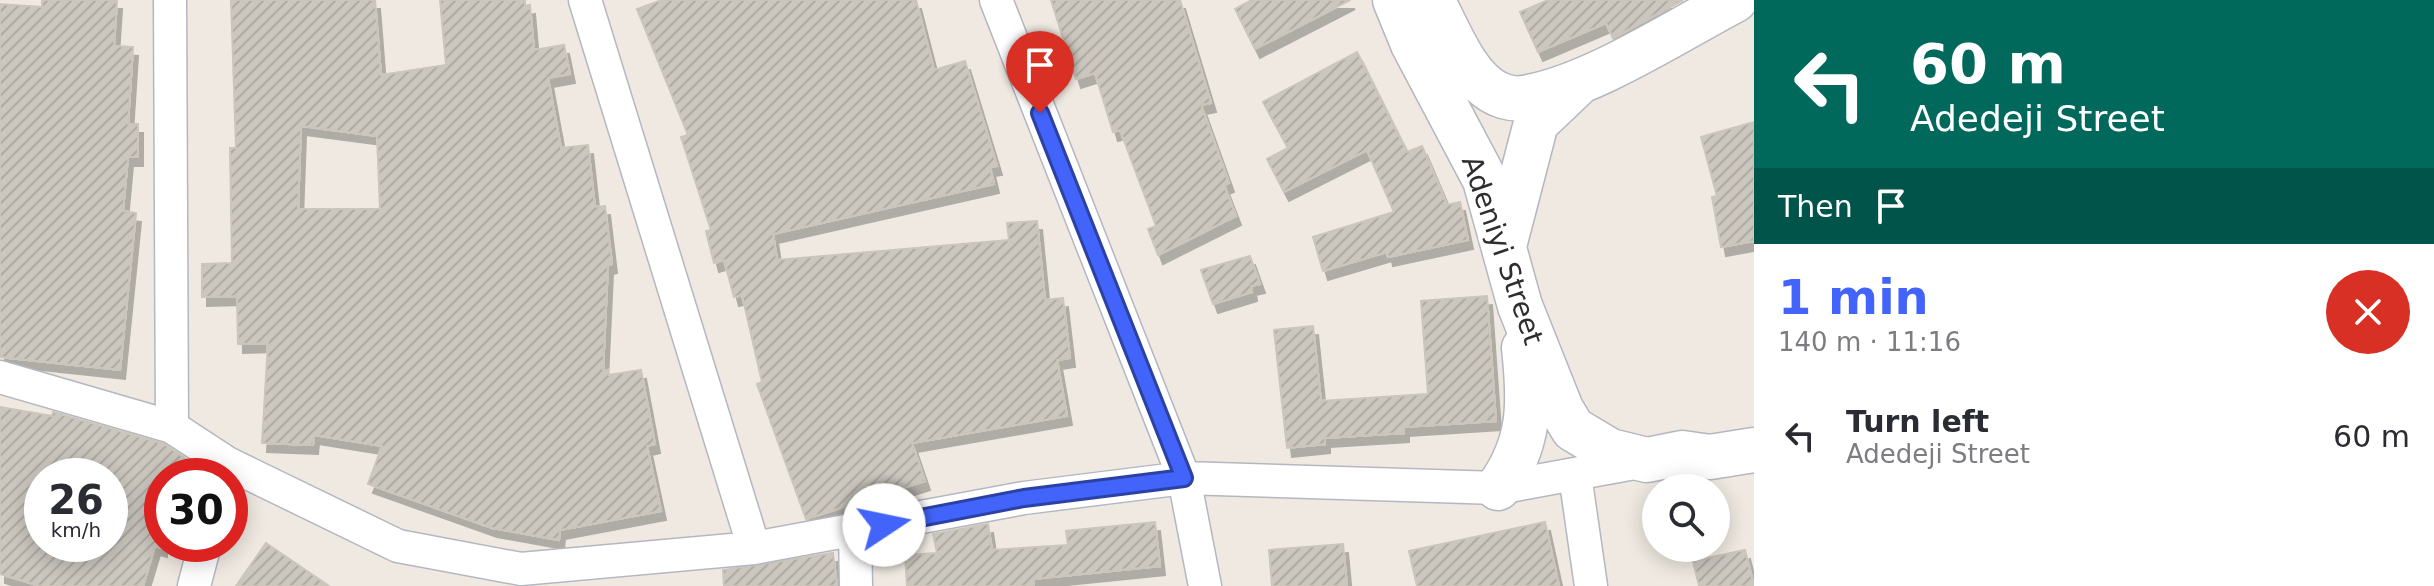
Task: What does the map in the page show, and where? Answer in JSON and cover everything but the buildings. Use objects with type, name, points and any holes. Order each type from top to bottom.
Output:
[{"type":"street","points":[[170,0],[172,427]]},
{"type":"street","points":[[585,0],[754,548]]},
{"type":"street","points":[[996,0],[1184,478],[1205,586]]},
{"type":"street","name":"Adeniyi Street","points":[[1395,0],[1413,44],[1485,180],[1520,306],[1561,409],[1573,429],[1610,451],[1647,460]]},
{"type":"street","points":[[1432,0],[1470,68],[1495,92],[1521,99],[1583,79],[1735,0]]},
{"type":"street","points":[[1504,246],[1536,123],[1583,79]]},
{"type":"street","points":[[1498,488],[1516,463],[1529,395],[1520,306]]},
{"type":"street","points":[[0,377],[172,427],[211,458]]},
{"type":"street","points":[[248,479],[398,546],[520,577],[754,548],[1024,498],[1184,478],[1498,488],[1682,453],[1710,457],[1754,450]]},
{"type":"street","points":[[1575,475],[1591,586]]},
{"type":"street","points":[[855,531],[856,586]]},
{"type":"street","points":[[194,586],[200,562]]},
{"type":"route","points":[[884,525],[1024,498],[1184,478],[1040,113]]}]
